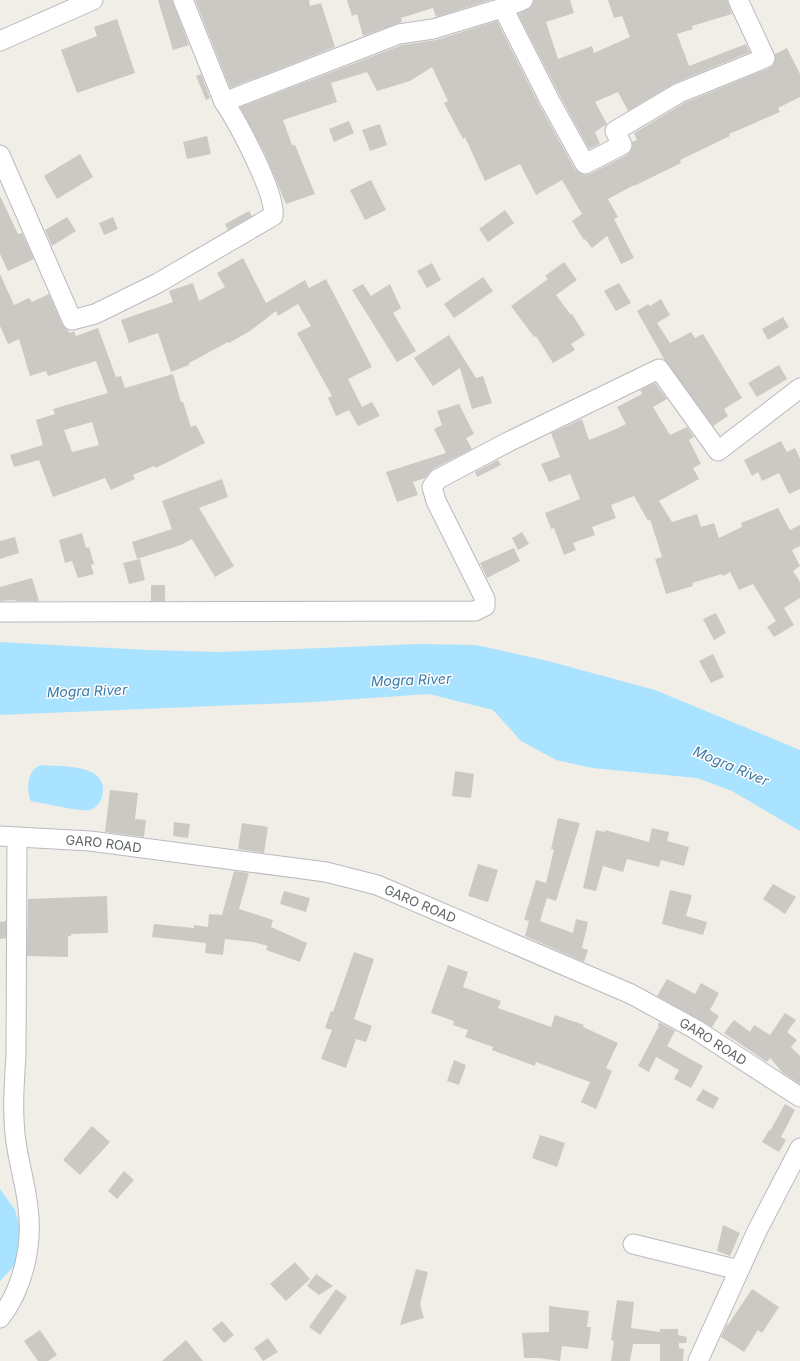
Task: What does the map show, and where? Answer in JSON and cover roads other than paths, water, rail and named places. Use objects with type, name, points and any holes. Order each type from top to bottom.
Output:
[{"type":"street","points":[[0,41],[93,0]]},
{"type":"street","points":[[0,155],[72,320],[95,314],[158,283],[273,216],[274,209],[270,194],[235,118],[224,102],[183,0]]},
{"type":"street","points":[[224,102],[399,34],[433,29],[503,8],[523,0]]},
{"type":"street","points":[[503,8],[550,101],[585,164],[622,145],[615,131],[635,118],[679,93],[765,58],[738,0]]},
{"type":"street","points":[[0,612],[475,610],[485,606],[485,599],[436,501],[432,487],[438,479],[508,442],[659,369],[718,452],[800,388]]},
{"type":"street","points":[[0,1318],[12,1301],[24,1268],[28,1246],[28,1208],[7,1091],[16,1056],[9,836]]},
{"type":"street","name":"GARO ROAD","points":[[9,836],[90,841],[326,872],[377,885],[631,994],[695,1028],[800,1097]]},
{"type":"street","points":[[698,1361],[763,1218],[800,1148]]},
{"type":"street","points":[[633,1244],[739,1270]]},
{"type":"water","name":"Mogra River","points":[[0,642],[148,650],[220,652],[418,644],[476,645],[548,661],[655,690],[800,750],[800,831],[732,791],[697,778],[592,768],[556,760],[521,741],[493,710],[429,694],[312,702],[0,715]]},
{"type":"water","points":[[41,765],[72,767],[92,772],[99,778],[103,786],[102,797],[99,803],[96,807],[90,810],[85,810],[70,809],[31,801],[28,791],[30,775],[36,767]]},
{"type":"water","points":[[0,1189],[15,1210],[20,1226],[22,1242],[18,1262],[0,1281]]}]
